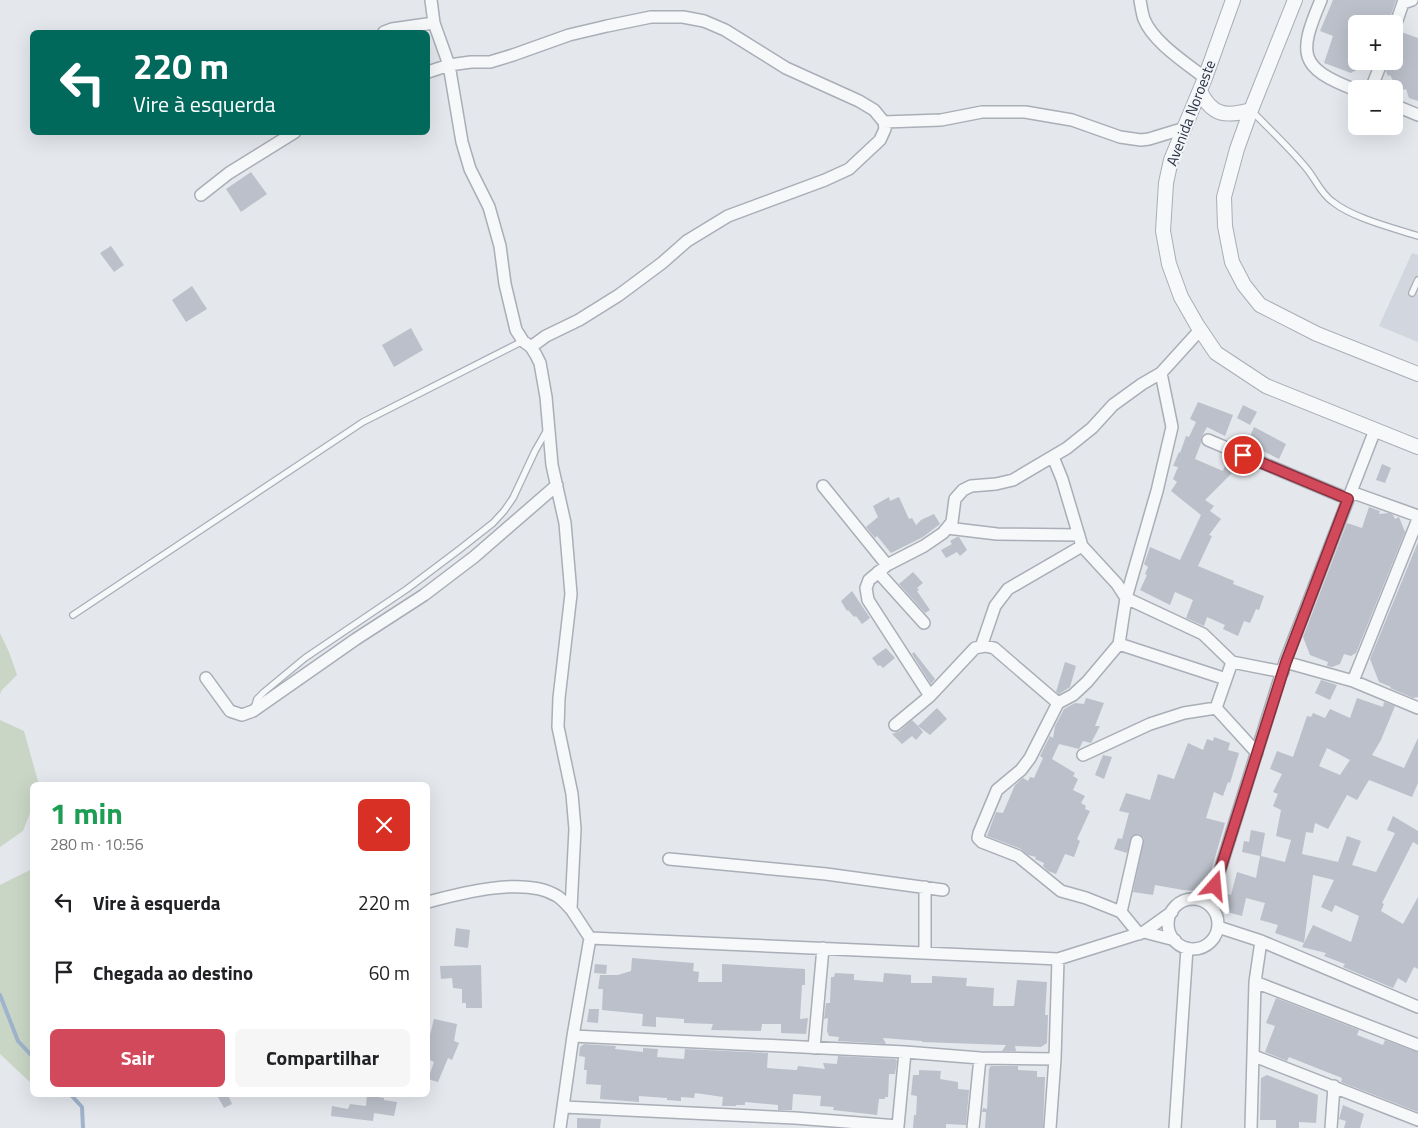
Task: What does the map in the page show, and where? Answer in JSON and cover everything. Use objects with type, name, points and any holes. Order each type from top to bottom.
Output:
[{"type":"street","points":[[431,0],[434,23],[449,65],[460,132],[470,169],[489,207],[500,246],[505,284],[516,330],[540,363],[546,397],[552,465],[565,523],[571,594],[559,698],[558,727],[572,794],[575,829],[571,909]]},
{"type":"street","points":[[1140,0],[1143,18],[1149,29],[1203,84],[1210,107],[1222,113],[1233,114],[1251,110]]},
{"type":"street","name":"Avenida Noroeste","points":[[1233,0],[1203,84],[1172,160],[1166,184],[1163,230],[1169,264],[1181,297],[1216,353],[1266,386],[1418,447]]},
{"type":"street","points":[[1295,0],[1251,110],[1237,149],[1224,197],[1224,226],[1232,262],[1244,285],[1260,305],[1317,334],[1418,374]]},
{"type":"street","points":[[1321,0],[1308,35],[1306,53],[1310,62],[1330,80],[1348,87]]},
{"type":"street","points":[[1400,15],[1407,1]]},
{"type":"street","points":[[430,71],[449,65],[490,62],[569,35],[608,26],[651,17],[683,17],[704,21],[724,30],[786,68],[874,110],[884,122],[885,129],[880,140],[849,168],[825,180],[728,216],[687,241],[620,295],[578,320],[527,344]]},
{"type":"street","points":[[389,30],[434,23]]},
{"type":"street","points":[[1403,108],[1418,114]]},
{"type":"street","points":[[884,122],[941,120],[991,112],[1025,112],[1072,120],[1120,137],[1140,140],[1158,137],[1185,128]]},
{"type":"street","points":[[201,195],[229,173],[290,135]]},
{"type":"street","points":[[930,696],[868,600],[866,588],[869,580],[883,568],[924,546],[943,533],[952,522],[955,500],[964,490],[971,486],[996,484],[1013,480],[1053,457],[1092,428],[1113,405],[1161,373],[1200,330]]},
{"type":"street","points":[[590,938],[1058,959],[1141,933],[1172,912],[1177,906],[1190,900],[1203,901],[1209,905],[1218,919],[1216,935],[1211,942],[1204,947],[1196,949],[1187,948],[1175,940],[1141,933],[1121,912],[1086,898],[1061,891],[1018,856],[982,842],[978,838],[997,790],[1021,770],[1030,758],[1058,703],[1073,695],[1087,682],[1119,644],[1126,598],[1157,491],[1172,426],[1161,373]]},
{"type":"street","points":[[1209,905],[1284,667],[1375,430]]},
{"type":"street","points":[[1208,440],[1350,496],[1418,517],[1353,682]]},
{"type":"street","points":[[1053,457],[1081,540],[1126,598],[1203,634],[1232,662],[1284,667],[1353,682],[1418,708]]},
{"type":"street","points":[[206,678],[230,711],[242,715],[254,711],[424,594],[474,557],[557,485]]},
{"type":"street","points":[[823,486],[924,624]]},
{"type":"street","points":[[947,528],[997,534],[1081,540]]},
{"type":"street","points":[[981,647],[995,606],[1008,589],[1081,540]]},
{"type":"street","points":[[1119,644],[1226,679]]},
{"type":"street","points":[[895,725],[930,696],[975,648],[985,646],[994,648],[1058,703]]},
{"type":"street","points":[[1216,708],[1232,662]]},
{"type":"street","points":[[1216,708],[1257,753]]},
{"type":"street","points":[[1083,755],[1150,724],[1184,713],[1216,708]]},
{"type":"street","points":[[1121,912],[1137,841]]},
{"type":"street","points":[[669,859],[826,874],[943,890]]},
{"type":"street","points":[[430,901],[451,896],[514,886],[543,890],[557,895],[571,909],[590,938],[573,1036],[560,1128]]},
{"type":"street","points":[[925,887],[925,953]]},
{"type":"street","points":[[1172,912],[1169,926],[1175,940]]},
{"type":"street","points":[[1218,927],[1261,941],[1418,1007]]},
{"type":"street","points":[[1251,1128],[1255,982],[1261,941]]},
{"type":"street","points":[[814,1048],[823,948]]},
{"type":"street","points":[[1175,1128],[1187,948]]},
{"type":"street","points":[[1050,1128],[1055,1059],[1058,959]]},
{"type":"street","points":[[1255,982],[1418,1045]]},
{"type":"street","points":[[573,1036],[905,1052],[980,1058],[1055,1059]]},
{"type":"street","points":[[564,1107],[795,1123],[897,1127],[905,1052]]},
{"type":"street","points":[[1254,1056],[1418,1120]]},
{"type":"street","points":[[973,1128],[980,1058]]},
{"type":"street","points":[[1331,1128],[1334,1086]]},
{"type":"lane","points":[[1251,110],[1292,152],[1333,203],[1351,213],[1418,236]]},
{"type":"lane","points":[[1412,293],[1418,280]]},
{"type":"lane","points":[[73,615],[364,422],[527,344]]},
{"type":"lane","points":[[254,711],[257,700],[264,692],[305,658],[407,589],[460,549],[504,512],[548,428]]},
{"type":"shaded area","points":[[1412,253],[1418,255],[1418,342],[1379,326]]},
{"type":"green space","points":[[0,633],[17,675],[1,691],[0,695]]},
{"type":"green space","points":[[0,720],[24,731],[38,782],[30,782],[30,813],[23,831],[0,847]]},
{"type":"green space","points":[[30,870],[30,1082],[0,1054],[0,885]]},
{"type":"building","points":[[1333,0],[1396,0],[1391,15],[1348,15],[1348,70],[1357,70],[1351,73],[1324,63],[1333,36],[1320,31]]},
{"type":"building","points":[[1403,33],[1418,38],[1418,101],[1409,98],[1406,89],[1403,90],[1403,80],[1393,80],[1386,72],[1387,70],[1403,70]]},
{"type":"building","points":[[251,172],[267,194],[241,212],[226,189]]},
{"type":"building","points":[[111,246],[124,265],[114,272],[100,253]]},
{"type":"building","points":[[192,286],[207,309],[186,322],[172,300]]},
{"type":"building","points":[[411,328],[423,350],[394,367],[382,345]]},
{"type":"building","points":[[1198,402],[1233,415],[1225,436],[1207,427],[1201,438],[1195,459],[1223,471],[1228,457],[1245,464],[1241,476],[1232,473],[1205,500],[1214,506],[1210,511],[1221,519],[1209,535],[1212,536],[1198,566],[1234,581],[1233,584],[1264,596],[1259,610],[1256,609],[1250,623],[1244,621],[1238,636],[1223,629],[1225,625],[1207,617],[1204,626],[1186,618],[1193,600],[1175,592],[1170,605],[1140,590],[1147,575],[1145,574],[1148,567],[1144,564],[1150,547],[1180,560],[1201,515],[1171,491],[1177,482],[1173,479],[1178,467],[1173,466],[1186,436],[1189,437],[1196,422],[1190,419]]},
{"type":"building","points":[[1243,405],[1257,412],[1250,425],[1237,418]]},
{"type":"building","points":[[1254,427],[1286,444],[1279,459],[1247,443]]},
{"type":"building","points":[[1382,464],[1391,468],[1385,483],[1376,480]]},
{"type":"building","points":[[889,497],[890,501],[899,497],[909,519],[912,518],[916,525],[921,520],[934,514],[940,524],[923,537],[891,553],[877,536],[875,538],[866,527],[878,517],[873,506]]},
{"type":"building","points":[[1369,507],[1380,511],[1379,514],[1389,513],[1395,519],[1399,517],[1405,532],[1356,653],[1351,656],[1344,654],[1340,664],[1332,667],[1327,666],[1328,662],[1310,655],[1303,637],[1347,523],[1362,528]]},
{"type":"building","points":[[959,537],[967,550],[960,556],[957,552],[946,558],[941,550],[952,544],[950,541]]},
{"type":"building","points":[[1418,542],[1418,697],[1413,698],[1379,682],[1370,659]]},
{"type":"building","points":[[913,572],[923,583],[917,588],[919,590],[917,591],[930,610],[925,613],[899,584]]},
{"type":"building","points":[[852,591],[870,618],[862,624],[856,616],[854,617],[847,611],[841,601]]},
{"type":"building","points":[[886,648],[895,658],[883,668],[880,665],[878,666],[872,658]]},
{"type":"building","points":[[914,652],[935,679],[931,684],[912,654]]},
{"type":"building","points":[[1065,662],[1076,666],[1070,687],[1059,694],[1056,692]]},
{"type":"building","points":[[1321,680],[1337,685],[1330,700],[1315,693]]},
{"type":"building","points":[[1086,698],[1104,703],[1095,726],[1100,726],[1091,743],[1083,741],[1079,749],[1059,744],[1052,759],[1075,773],[1073,776],[1078,779],[1073,790],[1085,796],[1081,803],[1086,806],[1085,809],[1090,811],[1077,839],[1080,841],[1074,857],[1065,854],[1056,874],[1048,871],[1043,866],[1044,863],[1035,859],[1036,857],[987,836],[996,812],[1003,813],[1015,785],[1023,778],[1028,781],[1030,777],[1034,778],[1043,758],[1040,756],[1050,736],[1053,738],[1055,726],[1064,709],[1075,703],[1084,704]]},
{"type":"building","points":[[1357,698],[1383,707],[1384,702],[1395,706],[1381,740],[1372,755],[1404,768],[1418,738],[1418,783],[1412,797],[1369,780],[1357,800],[1347,795],[1328,829],[1315,823],[1313,833],[1306,832],[1302,854],[1338,862],[1347,836],[1361,841],[1352,865],[1376,872],[1395,833],[1387,830],[1393,816],[1418,831],[1418,845],[1413,842],[1382,903],[1384,904],[1381,911],[1403,924],[1418,897],[1418,969],[1414,967],[1406,983],[1398,978],[1393,988],[1343,967],[1345,964],[1324,956],[1326,953],[1302,947],[1304,943],[1275,933],[1278,925],[1260,920],[1265,903],[1246,898],[1242,916],[1227,912],[1229,908],[1224,907],[1227,894],[1231,895],[1237,872],[1256,878],[1260,856],[1242,852],[1244,841],[1249,842],[1251,830],[1265,833],[1261,856],[1285,862],[1291,840],[1276,836],[1281,810],[1273,806],[1278,794],[1273,792],[1282,774],[1270,769],[1277,751],[1293,757],[1307,716],[1311,717],[1313,713],[1325,718],[1330,709],[1350,718]],"holes":[[[1327,748],[1350,760],[1340,775],[1319,766]],[[1313,875],[1334,880],[1321,907],[1332,912],[1335,905],[1359,916],[1351,942],[1313,925],[1304,943]]]},
{"type":"building","points":[[937,708],[947,719],[930,735],[918,726]]},
{"type":"building","points":[[912,720],[923,732],[916,740],[912,736],[902,744],[892,734],[900,731]]},
{"type":"building","points":[[1214,737],[1230,743],[1228,750],[1239,753],[1230,783],[1228,782],[1223,796],[1214,792],[1206,818],[1225,823],[1208,882],[1205,887],[1201,886],[1199,891],[1155,885],[1153,895],[1133,892],[1144,838],[1139,834],[1132,836],[1127,853],[1114,849],[1118,838],[1122,839],[1129,813],[1119,811],[1126,793],[1150,800],[1158,774],[1174,779],[1188,743],[1203,750],[1207,739],[1213,741]]},
{"type":"building","points":[[1103,755],[1112,757],[1104,779],[1095,775]]},
{"type":"building","points":[[456,928],[470,930],[468,948],[454,946]]},
{"type":"building","points":[[632,958],[694,963],[693,971],[699,972],[698,982],[722,982],[722,964],[805,969],[805,985],[802,985],[800,1019],[808,1018],[806,1034],[781,1033],[781,1024],[762,1024],[761,1031],[711,1030],[713,1024],[684,1023],[684,1019],[656,1017],[656,1027],[642,1026],[643,1014],[602,1010],[603,989],[598,989],[600,975],[618,975],[631,971]]},
{"type":"building","points":[[595,964],[607,965],[606,974],[594,973]]},
{"type":"building","points":[[481,965],[482,1008],[466,1008],[466,1003],[462,1003],[462,989],[453,988],[452,978],[441,979],[440,966]]},
{"type":"building","points":[[835,973],[854,974],[854,980],[883,982],[884,973],[911,975],[911,983],[932,983],[932,976],[967,978],[966,986],[994,988],[993,1006],[1014,1006],[1017,980],[1047,982],[1045,1015],[1048,1015],[1047,1043],[1041,1047],[1015,1046],[1016,1051],[1002,1051],[1006,1045],[922,1042],[883,1038],[886,1044],[838,1041],[839,1037],[829,1036],[827,1031],[828,1018],[824,1019],[826,1003],[830,1003],[831,977],[834,977]]},
{"type":"building","points":[[1276,998],[1359,1030],[1357,1035],[1383,1045],[1385,1040],[1418,1052],[1418,1112],[1341,1082],[1342,1078],[1289,1057],[1287,1061],[1265,1052],[1275,1026],[1266,1023]]},
{"type":"building","points":[[589,1009],[599,1009],[598,1023],[587,1022]]},
{"type":"building","points":[[434,1019],[457,1024],[454,1041],[459,1043],[452,1060],[448,1058],[438,1082],[430,1080],[434,1062],[430,1060],[430,1035]]},
{"type":"building","points":[[584,1044],[616,1046],[615,1049],[643,1052],[643,1048],[658,1049],[657,1057],[684,1059],[685,1049],[768,1053],[767,1068],[795,1070],[797,1070],[798,1066],[825,1069],[823,1063],[837,1064],[838,1056],[895,1059],[897,1061],[895,1074],[889,1074],[888,1097],[879,1099],[877,1115],[833,1110],[834,1107],[820,1106],[821,1096],[793,1094],[792,1110],[778,1110],[778,1105],[745,1102],[745,1105],[722,1106],[723,1097],[695,1093],[694,1098],[681,1097],[681,1101],[639,1096],[639,1102],[600,1099],[601,1085],[586,1084],[587,1070],[584,1070],[585,1057],[579,1056],[580,1047]]},
{"type":"building","points":[[991,1066],[1018,1066],[1018,1070],[1037,1071],[1037,1077],[1045,1077],[1043,1128],[985,1128],[986,1112],[982,1112],[983,1108],[987,1109],[989,1069]]},
{"type":"building","points":[[919,1070],[941,1071],[940,1079],[958,1082],[958,1089],[969,1090],[966,1125],[946,1124],[946,1128],[913,1128],[917,1096],[911,1095],[913,1075],[919,1075]]},
{"type":"building","points":[[1267,1075],[1318,1095],[1316,1123],[1299,1122],[1299,1128],[1276,1128],[1276,1120],[1260,1120],[1261,1078]]},
{"type":"building","points":[[218,1097],[229,1097],[232,1104],[224,1108]]},
{"type":"building","points":[[367,1097],[378,1097],[397,1102],[394,1116],[374,1113],[373,1121],[331,1116],[332,1106],[348,1109],[350,1104],[366,1106]]},
{"type":"building","points":[[1343,1105],[1364,1114],[1360,1128],[1344,1128],[1346,1121],[1339,1119]]},
{"type":"building","points":[[577,1118],[601,1119],[600,1128],[577,1128]]},
{"type":"waterway","points":[[0,995],[18,1041],[30,1054]]},
{"type":"waterway","points":[[73,1097],[82,1107],[83,1128]]},
{"type":"route","points":[[1215,886],[1286,662],[1348,499],[1243,455]]}]
